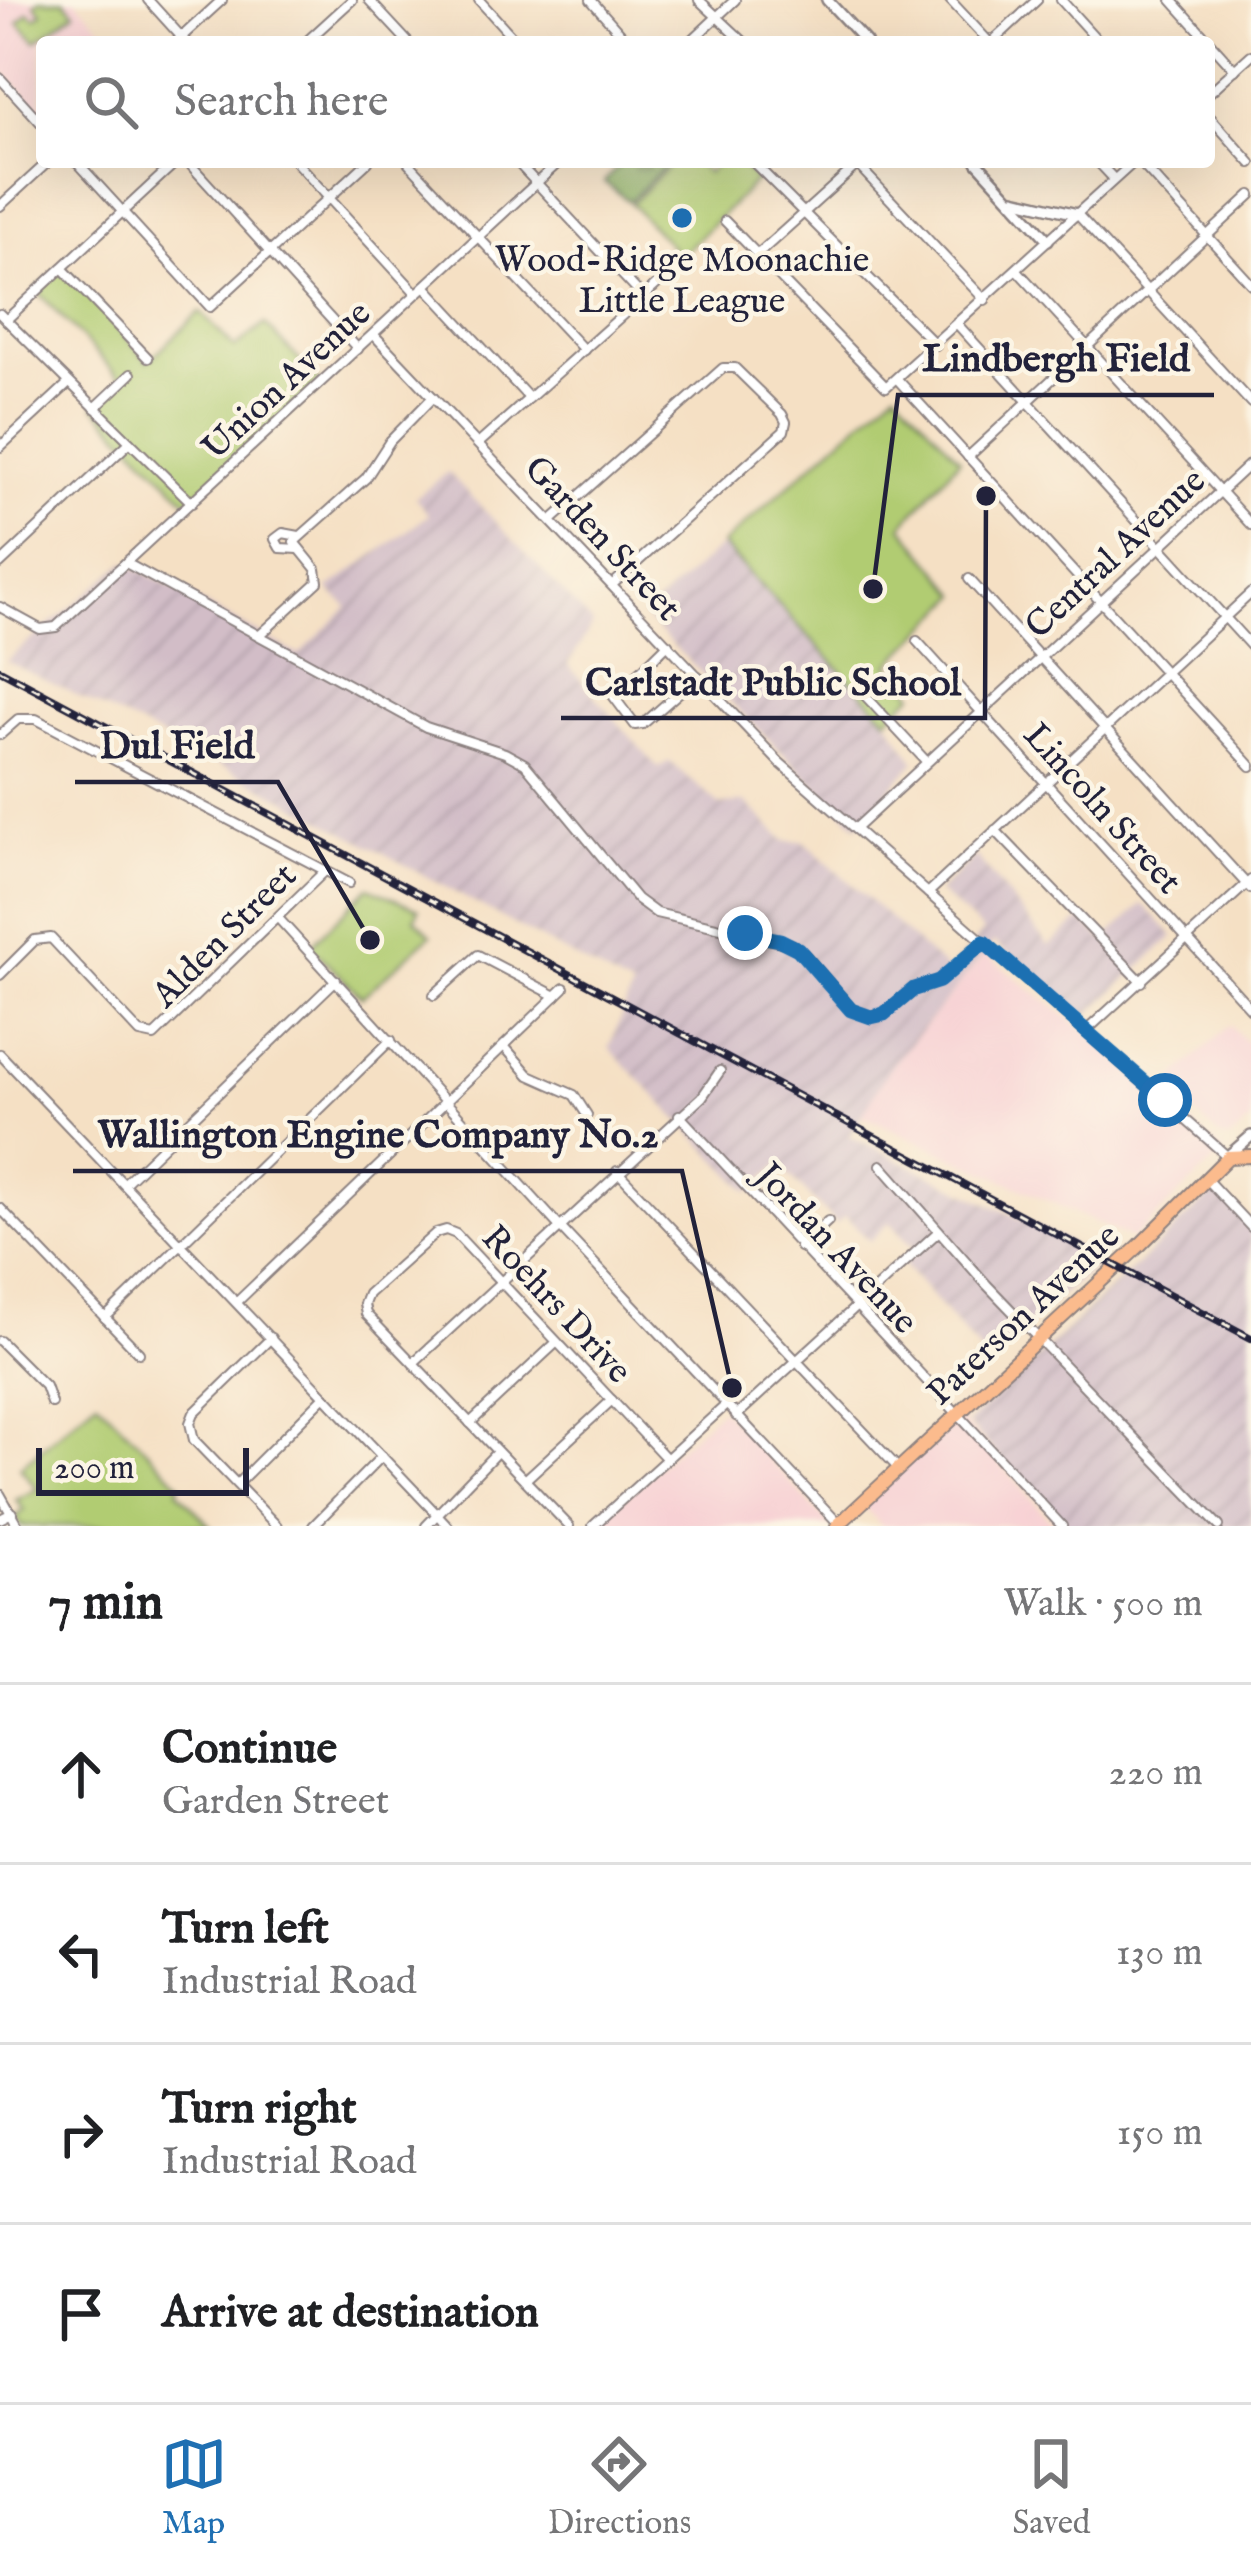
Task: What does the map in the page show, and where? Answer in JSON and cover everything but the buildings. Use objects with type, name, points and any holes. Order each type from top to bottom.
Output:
[{"type":"main road","points":[[1228,1156],[1251,1156]]},
{"type":"main road","name":"Paterson Avenue","points":[[838,1525],[1228,1156]]},
{"type":"street","points":[[148,0],[178,36]]},
{"type":"street","points":[[185,36],[222,0]]},
{"type":"street","points":[[313,36],[352,0]]},
{"type":"street","points":[[369,0],[402,36]]},
{"type":"street","points":[[479,0],[512,36]]},
{"type":"street","points":[[591,0],[623,36]]},
{"type":"street","points":[[699,0],[738,36]]},
{"type":"street","points":[[696,36],[735,0]]},
{"type":"street","points":[[827,0],[860,36]]},
{"type":"street","points":[[950,0],[984,36]]},
{"type":"street","points":[[997,36],[1037,0]]},
{"type":"street","points":[[1061,0],[1094,36]]},
{"type":"street","points":[[1172,0],[1204,36]]},
{"type":"street","points":[[504,36],[508,32]]},
{"type":"street","points":[[1215,49],[1234,70]]},
{"type":"street","points":[[1215,87],[1251,55]]},
{"type":"street","points":[[0,78],[36,117]]},
{"type":"street","points":[[1215,123],[1251,163]]},
{"type":"street","points":[[0,206],[41,168]]},
{"type":"street","points":[[82,168],[210,307],[362,168]]},
{"type":"street","points":[[170,168],[3,316],[192,502]]},
{"type":"street","points":[[193,168],[358,349]]},
{"type":"street","points":[[302,168],[530,398]]},
{"type":"street","points":[[413,168],[584,350]]},
{"type":"street","points":[[522,168],[643,297]]},
{"type":"street","name":"Union Avenue","points":[[0,607],[46,630],[56,627],[553,168]]},
{"type":"street","points":[[759,168],[936,345]]},
{"type":"street","points":[[757,256],[853,168]]},
{"type":"street","points":[[863,168],[985,300]]},
{"type":"street","points":[[983,168],[1048,240]]},
{"type":"street","points":[[1104,168],[1114,179]]},
{"type":"street","points":[[725,221],[886,387],[1129,168]]},
{"type":"street","points":[[1143,168],[1251,284]]},
{"type":"street","points":[[968,457],[1251,195]]},
{"type":"street","points":[[1010,197],[1076,214],[1251,403]]},
{"type":"street","points":[[478,444],[682,262]]},
{"type":"street","points":[[62,268],[148,358]]},
{"type":"street","points":[[1017,269],[1251,526]]},
{"type":"street","points":[[958,325],[1251,646]]},
{"type":"street","name":"Garden Street","points":[[374,334],[779,762],[1228,1156]]},
{"type":"street","points":[[552,520],[722,368],[735,368],[782,414],[784,431],[613,584]]},
{"type":"street","points":[[95,408],[131,374]]},
{"type":"street","points":[[898,380],[1251,766]]},
{"type":"street","points":[[2,442],[70,382]]},
{"type":"street","points":[[260,635],[318,582],[316,569],[294,542],[366,478],[390,441],[433,398]]},
{"type":"street","points":[[0,564],[130,442]]},
{"type":"street","name":"Central Avenue","points":[[855,829],[1251,463]]},
{"type":"street","points":[[299,549],[280,548],[275,539],[283,532],[300,536]]},
{"type":"street","points":[[126,563],[426,727],[525,764],[646,907],[672,918],[790,944],[857,1014],[884,1014],[914,989],[939,981],[984,942]]},
{"type":"street","points":[[969,579],[1250,884],[1086,1031]]},
{"type":"street","points":[[928,893],[1251,593]]},
{"type":"street","name":"Lincoln Street","points":[[916,641],[1251,1009]]},
{"type":"street","points":[[668,644],[614,697],[634,724],[643,724],[698,676]]},
{"type":"street","points":[[858,688],[926,761]]},
{"type":"street","points":[[0,735],[23,717],[36,719],[349,883]]},
{"type":"street","points":[[995,830],[1142,982]]},
{"type":"street","name":"Alden Street","points":[[0,976],[34,940],[51,938],[140,1033],[154,1036],[325,871]]},
{"type":"street","points":[[278,918],[838,1525]]},
{"type":"street","points":[[237,1303],[560,992],[478,955],[434,995]]},
{"type":"street","points":[[124,1184],[336,980]]},
{"type":"street","points":[[105,1318],[391,1040]]},
{"type":"street","points":[[504,1046],[529,1075],[574,1095],[587,1115]]},
{"type":"street","points":[[0,1054],[448,1526]]},
{"type":"street","points":[[413,1364],[702,1097],[720,1072]]},
{"type":"street","name":"Jordan Avenue","points":[[679,1115],[1062,1526]]},
{"type":"street","points":[[1228,1156],[1251,1136]]},
{"type":"street","points":[[881,1165],[1219,1526]]},
{"type":"street","points":[[617,1172],[898,1469]]},
{"type":"street","points":[[1206,1179],[1251,1227]]},
{"type":"street","points":[[0,1208],[139,1353]]},
{"type":"street","points":[[800,1247],[828,1221]]},
{"type":"street","points":[[736,1415],[939,1231]]},
{"type":"street","name":"Roehrs Drive","points":[[569,1526],[366,1314],[368,1294],[436,1233],[456,1234],[667,1459]]},
{"type":"street","points":[[271,1338],[194,1413],[190,1424],[194,1440],[277,1526]]},
{"type":"street","points":[[0,1341],[45,1386],[51,1403]]},
{"type":"street","points":[[470,1423],[557,1342]]},
{"type":"street","points":[[237,1484],[326,1396]]},
{"type":"street","points":[[525,1480],[611,1400]]},
{"type":"street","points":[[593,1526],[726,1405]]},
{"type":"street","points":[[426,1526],[497,1451]]},
{"type":"street","points":[[313,1526],[382,1456]]},
{"type":"street","points":[[0,1494],[17,1526]]},
{"type":"street","points":[[0,1519],[12,1513]]},
{"type":"shaded area","points":[[0,0],[76,0],[109,36],[36,36],[36,107],[0,68]]},
{"type":"shaded area","points":[[448,472],[593,624],[568,665],[658,768],[669,761],[720,805],[745,802],[785,841],[804,841],[949,972],[983,931],[938,892],[976,856],[1049,946],[1081,919],[1104,940],[1143,904],[1174,936],[1083,1019],[994,942],[888,1070],[850,1136],[1103,1259],[987,1360],[903,1264],[916,1251],[889,1222],[870,1241],[845,1216],[837,1224],[779,1165],[749,1192],[609,1048],[632,989],[244,777],[6,661],[125,562],[299,655],[348,607],[328,589],[429,515],[415,498]]},
{"type":"shaded area","points":[[722,545],[887,719],[915,761],[857,826],[643,616]]},
{"type":"shaded area","points":[[985,954],[1086,1031],[1224,1152],[1132,1239],[862,1115],[888,1070]]},
{"type":"shaded area","points":[[1230,1025],[1251,1047],[1251,1121],[1229,1140],[1169,1090],[1179,1073]]},
{"type":"shaded area","points":[[1217,1190],[1251,1225],[1251,1526],[1064,1526],[967,1423]]},
{"type":"shaded area","points":[[721,1409],[831,1526],[593,1526]]},
{"type":"shaded area","points":[[957,1415],[1054,1525],[882,1526],[861,1504]]},
{"type":"green space","points":[[64,0],[75,12],[36,36],[36,41],[18,22],[29,12],[35,18],[42,12],[35,4]]},
{"type":"green space","points":[[617,168],[663,168],[629,201],[604,182]]},
{"type":"green space","points":[[667,168],[702,168],[707,173],[712,168],[744,168],[756,181],[680,256],[631,204]]},
{"type":"green space","points":[[62,266],[148,361],[200,312],[235,348],[265,324],[320,382],[188,502],[94,406],[123,381],[36,290]]},
{"type":"green space","points":[[896,390],[960,459],[902,526],[959,595],[889,665],[914,694],[887,719],[722,545]]},
{"type":"green space","points":[[369,887],[419,909],[415,919],[431,935],[362,997],[310,946]]},
{"type":"green space","points":[[97,1400],[180,1484],[178,1491],[210,1526],[21,1526],[16,1516],[24,1510],[16,1500],[37,1489],[20,1467]]},
{"type":"railway","points":[[0,670],[1251,1338]]},
{"type":"place","name":"Wood-Ridge Moonachie Little League","points":[[682,218]]},
{"type":"place","name":"Carlstadt Public School","points":[[986,496]]},
{"type":"place","name":"Lindbergh Field","points":[[873,589]]},
{"type":"place","name":"Dul Field","points":[[370,940]]},
{"type":"place","name":"Wallington Engine Company No.2","points":[[732,1388]]},
{"type":"route","points":[[745,933],[798,949],[851,1010],[871,1017],[884,1014],[914,989],[939,981],[984,942],[1165,1100]]}]
